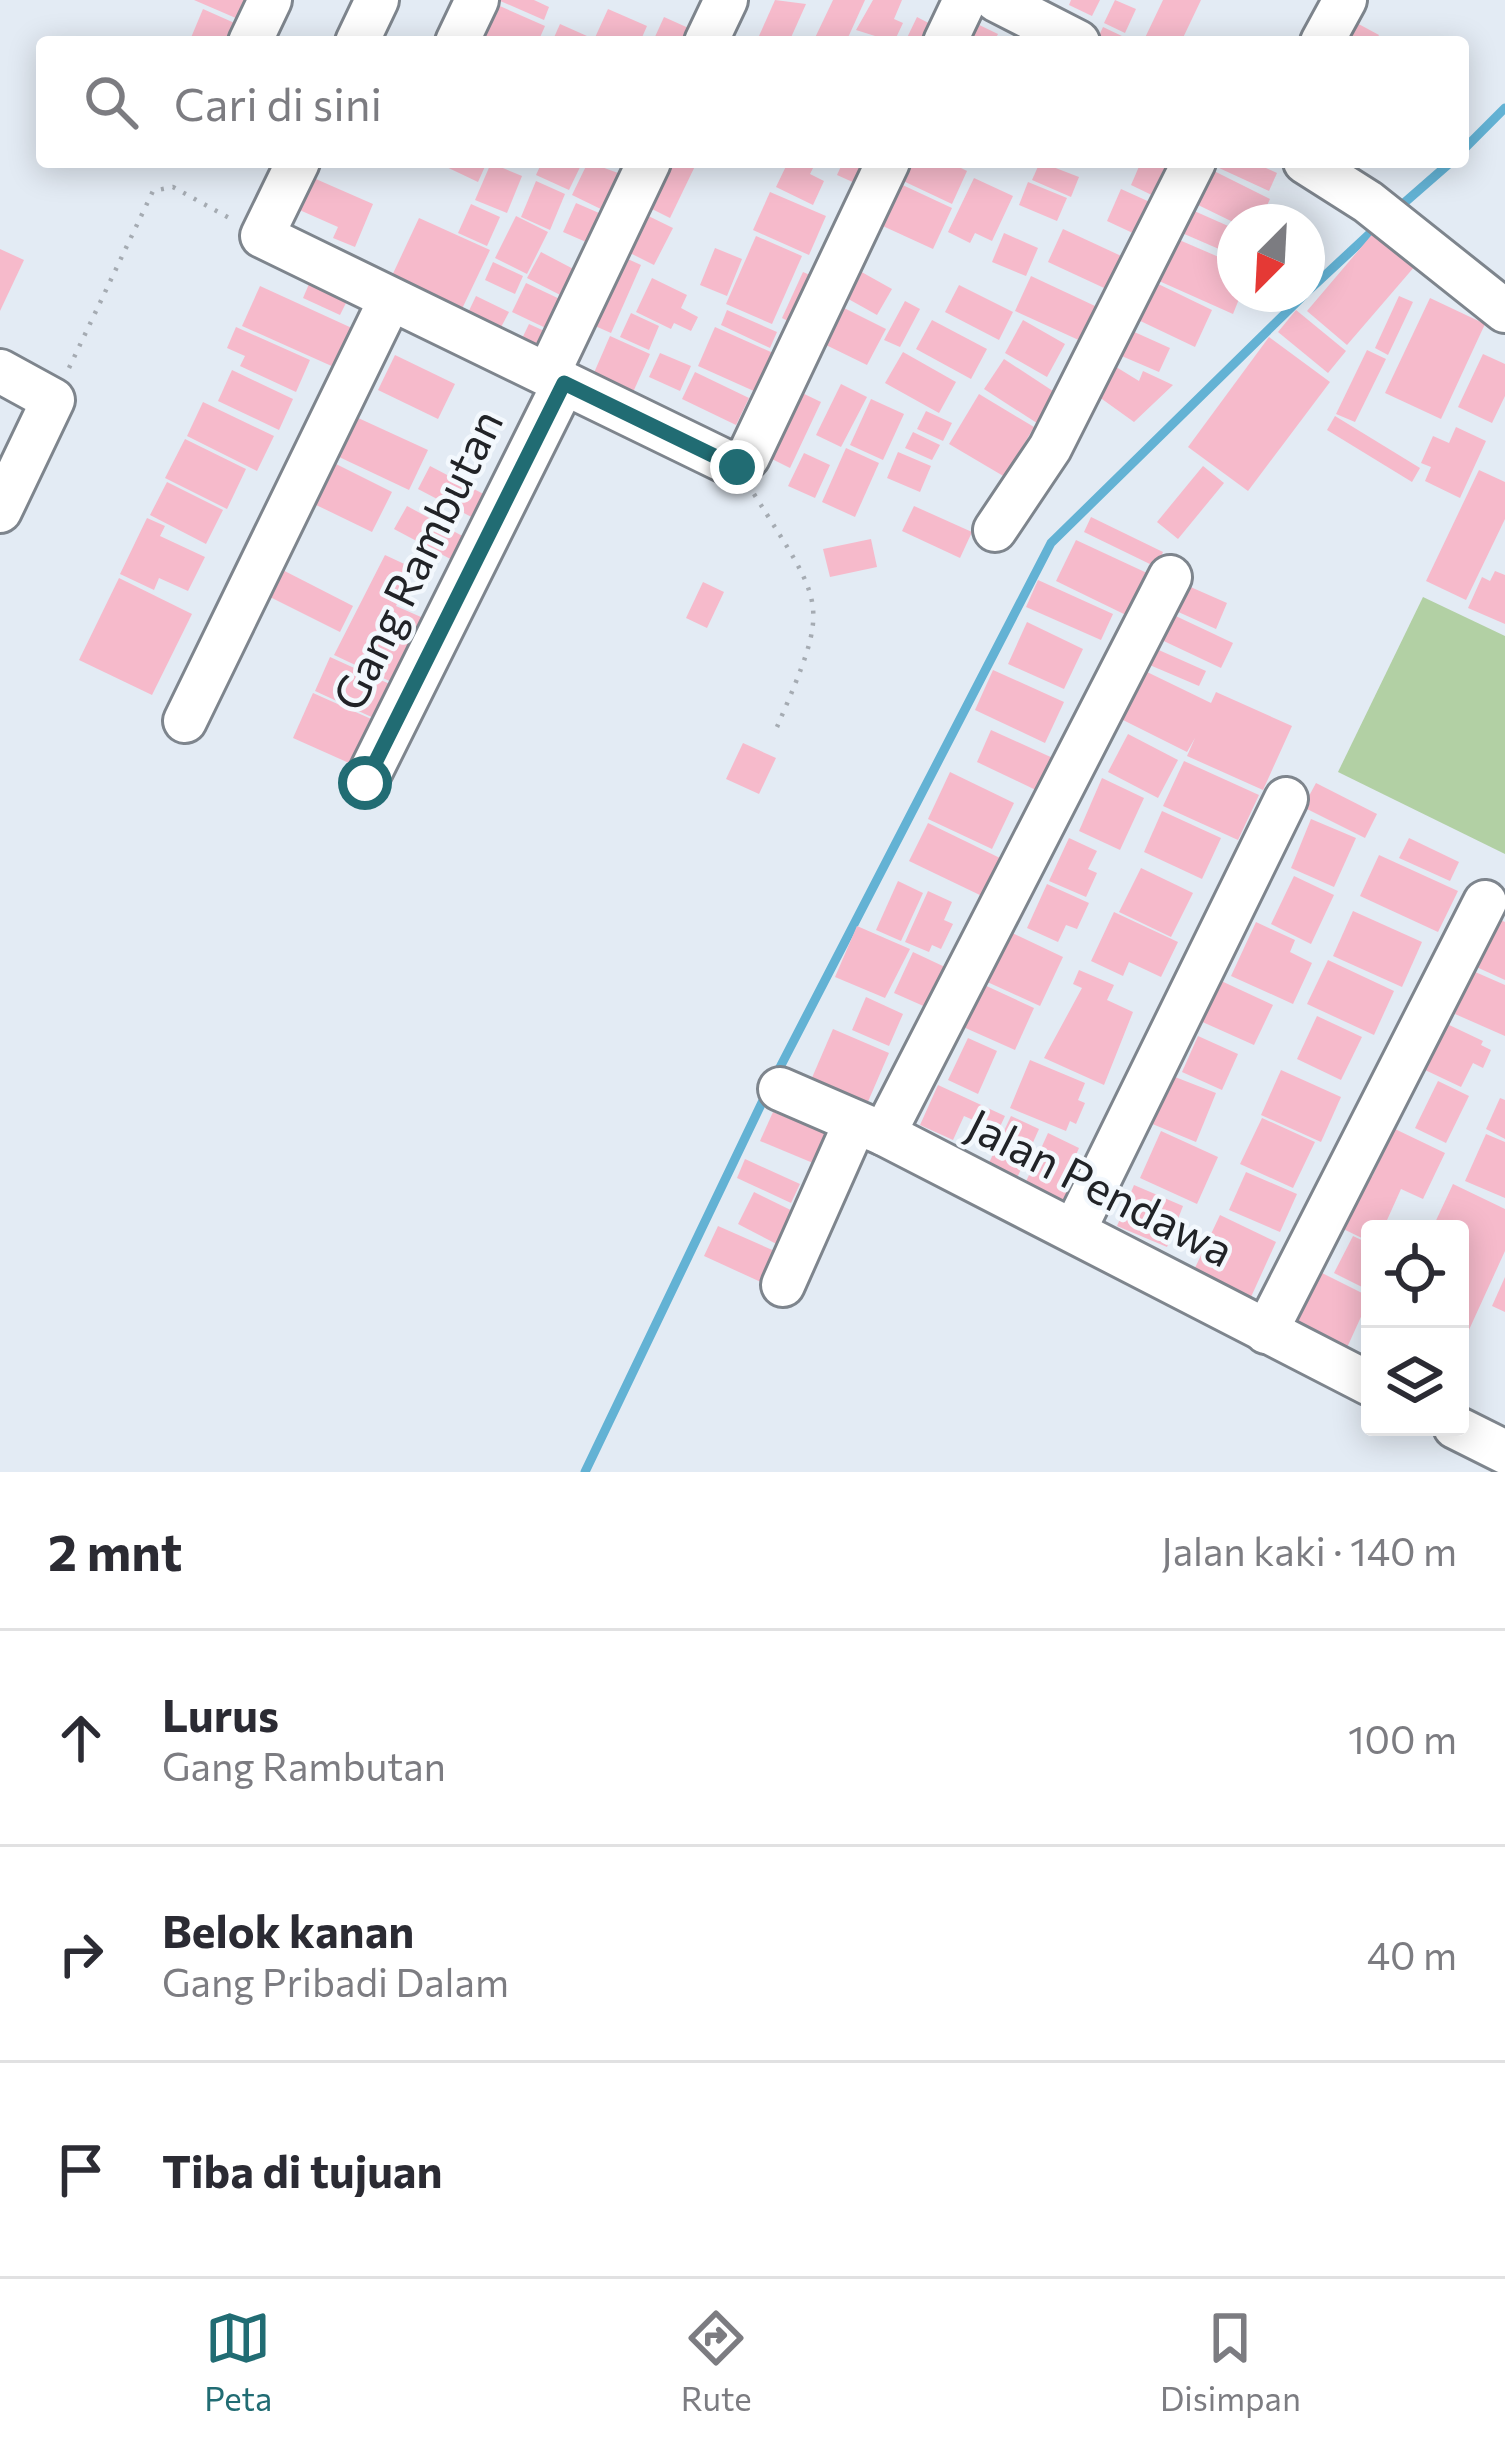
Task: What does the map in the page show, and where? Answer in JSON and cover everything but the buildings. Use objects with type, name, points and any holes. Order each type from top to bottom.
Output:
[{"type":"street","points":[[253,36],[270,0]]},
{"type":"street","points":[[360,36],[377,0]]},
{"type":"street","points":[[461,36],[477,0]]},
{"type":"street","points":[[709,36],[726,0]]},
{"type":"street","points":[[948,36],[965,0]]},
{"type":"street","points":[[996,0],[1066,36]]},
{"type":"street","points":[[1325,36],[1345,0]]},
{"type":"street","points":[[295,168],[262,236],[737,467],[748,457],[885,168]]},
{"type":"street","name":"Gang Rambutan","points":[[365,783],[556,379],[646,168]]},
{"type":"street","points":[[995,530],[1050,448],[1191,168]]},
{"type":"street","points":[[1314,168],[1368,202],[1430,256],[1505,311]]},
{"type":"street","points":[[185,721],[390,300]]},
{"type":"street","points":[[0,371],[53,400],[0,511]]},
{"type":"street","points":[[783,1285],[1170,577]]},
{"type":"street","points":[[1074,1231],[1286,799]]},
{"type":"street","points":[[1266,1332],[1485,902]]},
{"type":"street","name":"Jalan Pendawa","points":[[780,1089],[870,1129],[1361,1380]]},
{"type":"street","points":[[1469,1434],[1505,1452]]},
{"type":"path","points":[[53,400],[153,191],[172,187],[262,236]]},
{"type":"path","points":[[737,467],[807,578],[817,611],[814,641],[777,728]]},
{"type":"green space","points":[[1423,597],[1505,636],[1505,854],[1338,772]]},
{"type":"waterway","points":[[1469,144],[1505,108]]},
{"type":"waterway","points":[[1396,210],[1444,168]]},
{"type":"waterway","points":[[1325,275],[1379,225]]},
{"type":"waterway","points":[[776,1075],[1051,543],[1287,312]]},
{"type":"waterway","points":[[585,1472],[768,1090]]},
{"type":"route","points":[[365,783],[564,383],[724,465],[737,467]]}]
